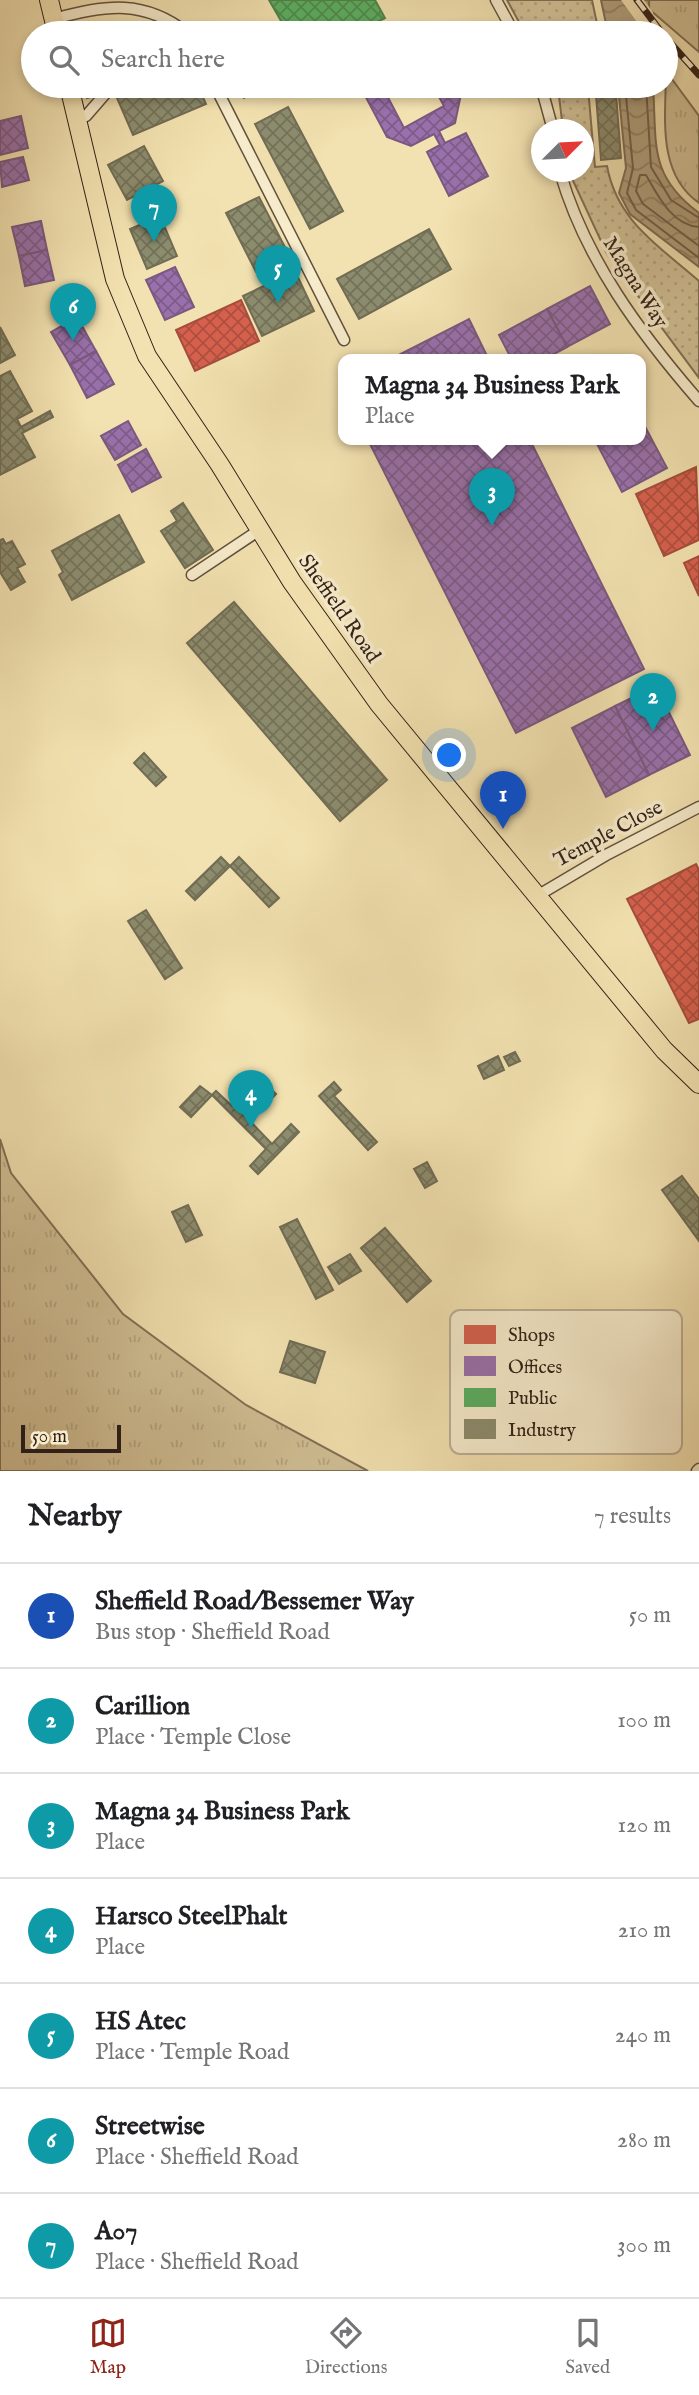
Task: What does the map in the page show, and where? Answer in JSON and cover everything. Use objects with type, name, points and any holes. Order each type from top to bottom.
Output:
[{"type":"main road","points":[[49,0],[54,21]]},
{"type":"main road","name":"Sheffield Road","points":[[72,98],[113,273],[147,356],[261,529],[292,582],[379,704],[664,1050],[699,1084]]},
{"type":"street","points":[[496,0],[507,21]]},
{"type":"street","points":[[67,21],[105,5],[134,2],[152,5],[176,21]]},
{"type":"street","points":[[77,118],[86,116],[102,98]]},
{"type":"street","points":[[221,98],[344,340]]},
{"type":"street","points":[[546,98],[552,119]]},
{"type":"street","name":"Magna Way","points":[[563,182],[568,199],[611,285],[666,363],[699,401]]},
{"type":"street","points":[[192,575],[261,529]]},
{"type":"street","name":"Temple Close","points":[[537,896],[608,854],[699,807]]},
{"type":"green space","points":[[507,0],[592,0],[596,21],[518,21]]},
{"type":"green space","points":[[649,0],[699,0],[699,52],[678,34],[678,21],[663,21],[649,9]]},
{"type":"green space","points":[[678,87],[699,116],[699,203],[685,191],[676,176],[666,142],[665,98],[678,98]]},
{"type":"green space","points":[[559,98],[589,98],[591,119],[562,119]]},
{"type":"green space","points":[[594,156],[595,167],[607,166],[612,185],[630,217],[655,244],[699,281],[699,378],[607,254],[574,182],[594,182]]},
{"type":"green space","points":[[0,1139],[11,1173],[123,1314],[246,1405],[368,1471],[0,1471]]},
{"type":"water","points":[[601,0],[649,0],[650,21],[605,21]]},
{"type":"water","points":[[619,98],[654,98],[656,142],[663,171],[683,199],[699,213],[699,267],[630,214],[619,193],[626,168]]},
{"type":"pier","points":[[621,0],[644,0],[653,12],[653,21],[636,21]]},
{"type":"building: Shops","points":[[241,300],[259,341],[195,371],[176,330]]},
{"type":"building: Shops","points":[[696,467],[699,540],[664,556],[636,494]]},
{"type":"building: Shops","points":[[699,556],[699,596],[684,563]]},
{"type":"building: Shops","points":[[696,864],[699,870],[699,1019],[689,1023],[627,899]]},
{"type":"building: Offices","points":[[366,98],[388,98],[404,128],[444,106],[440,98],[459,98],[455,123],[439,131],[445,143],[466,133],[488,176],[449,196],[427,152],[440,145],[434,134],[411,146],[387,137]]},
{"type":"building: Offices","points":[[21,116],[28,148],[0,155],[0,121]]},
{"type":"building: Offices","points":[[23,157],[29,180],[2,187],[0,162]]},
{"type":"building: Offices","points":[[41,221],[47,250],[19,256],[12,227]]},
{"type":"building: Offices","points":[[47,250],[54,280],[25,286],[19,256]]},
{"type":"building: Offices","points":[[175,267],[194,307],[165,320],[146,280]]},
{"type":"building: Offices","points":[[590,286],[610,324],[567,347],[547,309]]},
{"type":"building: Offices","points":[[547,309],[567,347],[554,354],[509,354],[499,335]]},
{"type":"building: Offices","points":[[77,317],[96,351],[70,365],[51,332]]},
{"type":"building: Offices","points":[[469,319],[486,354],[401,354]]},
{"type":"building: Offices","points":[[96,351],[114,384],[87,398],[70,365]]},
{"type":"building: Offices","points":[[128,421],[141,445],[115,460],[101,436]]},
{"type":"building: Offices","points":[[646,428],[667,468],[622,492],[598,445],[646,445]]},
{"type":"building: Offices","points":[[371,445],[532,445],[644,669],[516,733]]},
{"type":"building: Offices","points":[[146,449],[161,477],[132,492],[118,465]]},
{"type":"building: Offices","points":[[656,686],[690,755],[649,775],[615,706]]},
{"type":"building: Offices","points":[[615,706],[649,775],[606,797],[572,728]]},
{"type":"building: Public","points":[[269,0],[375,0],[385,18],[379,21],[281,21]]},
{"type":"building: Industry","points":[[117,98],[203,98],[206,104],[133,135]]},
{"type":"building: Industry","points":[[596,98],[616,98],[621,158],[601,160]]},
{"type":"building: Industry","points":[[288,107],[343,211],[310,229],[255,124]]},
{"type":"building: Industry","points":[[144,146],[163,181],[127,200],[108,165]]},
{"type":"building: Industry","points":[[259,197],[289,255],[256,272],[226,213]]},
{"type":"building: Industry","points":[[160,216],[177,256],[147,269],[130,229]]},
{"type":"building: Industry","points":[[429,229],[451,269],[359,319],[337,279]]},
{"type":"building: Industry","points":[[295,271],[314,311],[262,336],[243,296]]},
{"type":"building: Industry","points":[[0,327],[15,355],[0,363]]},
{"type":"building: Industry","points":[[10,371],[32,411],[17,419],[21,427],[50,411],[53,417],[22,433],[35,457],[0,475],[0,376]]},
{"type":"building: Industry","points":[[183,503],[213,550],[185,568],[161,531],[177,521],[171,511]]},
{"type":"building: Industry","points":[[119,515],[144,562],[72,600],[59,575],[63,572],[52,551]]},
{"type":"building: Industry","points":[[3,539],[6,544],[12,541],[25,564],[17,568],[25,582],[11,590],[0,572],[0,540]]},
{"type":"building: Industry","points":[[234,602],[387,780],[340,821],[187,643]]},
{"type":"building: Industry","points":[[144,753],[166,777],[156,786],[134,763]]},
{"type":"building: Industry","points":[[221,857],[230,866],[195,900],[186,891]]},
{"type":"building: Industry","points":[[239,857],[279,898],[269,907],[230,866]]},
{"type":"building: Industry","points":[[146,910],[182,968],[165,979],[128,921]]},
{"type":"building: Industry","points":[[515,1052],[520,1061],[509,1066],[504,1057]]},
{"type":"building: Industry","points":[[498,1056],[504,1070],[484,1079],[478,1066]]},
{"type":"building: Industry","points":[[260,1078],[276,1094],[250,1121],[272,1144],[291,1124],[299,1132],[258,1174],[250,1166],[266,1149],[212,1095],[216,1091],[232,1106]]},
{"type":"building: Industry","points":[[334,1082],[341,1090],[334,1096],[377,1142],[368,1150],[319,1096]]},
{"type":"building: Industry","points":[[200,1086],[212,1095],[191,1117],[180,1107]]},
{"type":"building: Industry","points":[[427,1162],[437,1181],[425,1188],[414,1169]]},
{"type":"building: Industry","points":[[682,1176],[699,1199],[699,1241],[662,1190]]},
{"type":"building: Industry","points":[[188,1205],[202,1235],[186,1242],[172,1212]]},
{"type":"building: Industry","points":[[297,1219],[333,1290],[316,1299],[280,1227]]},
{"type":"building: Industry","points":[[385,1228],[431,1281],[407,1302],[361,1248]]},
{"type":"building: Industry","points":[[350,1254],[361,1271],[339,1284],[328,1267]]},
{"type":"building: Industry","points":[[290,1341],[325,1352],[315,1383],[280,1372]]},
{"type":"railway","points":[[637,0],[653,21]]},
{"type":"railway","points":[[678,51],[699,75]]},
{"type":"place","name":"A07","points":[[154,242]]},
{"type":"place","name":"HS Atec","points":[[278,303]]},
{"type":"place","name":"Streetwise","points":[[73,341]]},
{"type":"place","name":"Magna 34 Business Park","points":[[492,526]]},
{"type":"place","name":"Carillion","points":[[653,731]]},
{"type":"place","name":"Sheffield Road/Bessemer Way","points":[[503,829]]},
{"type":"place","name":"Harsco SteelPhalt","points":[[251,1128]]}]
